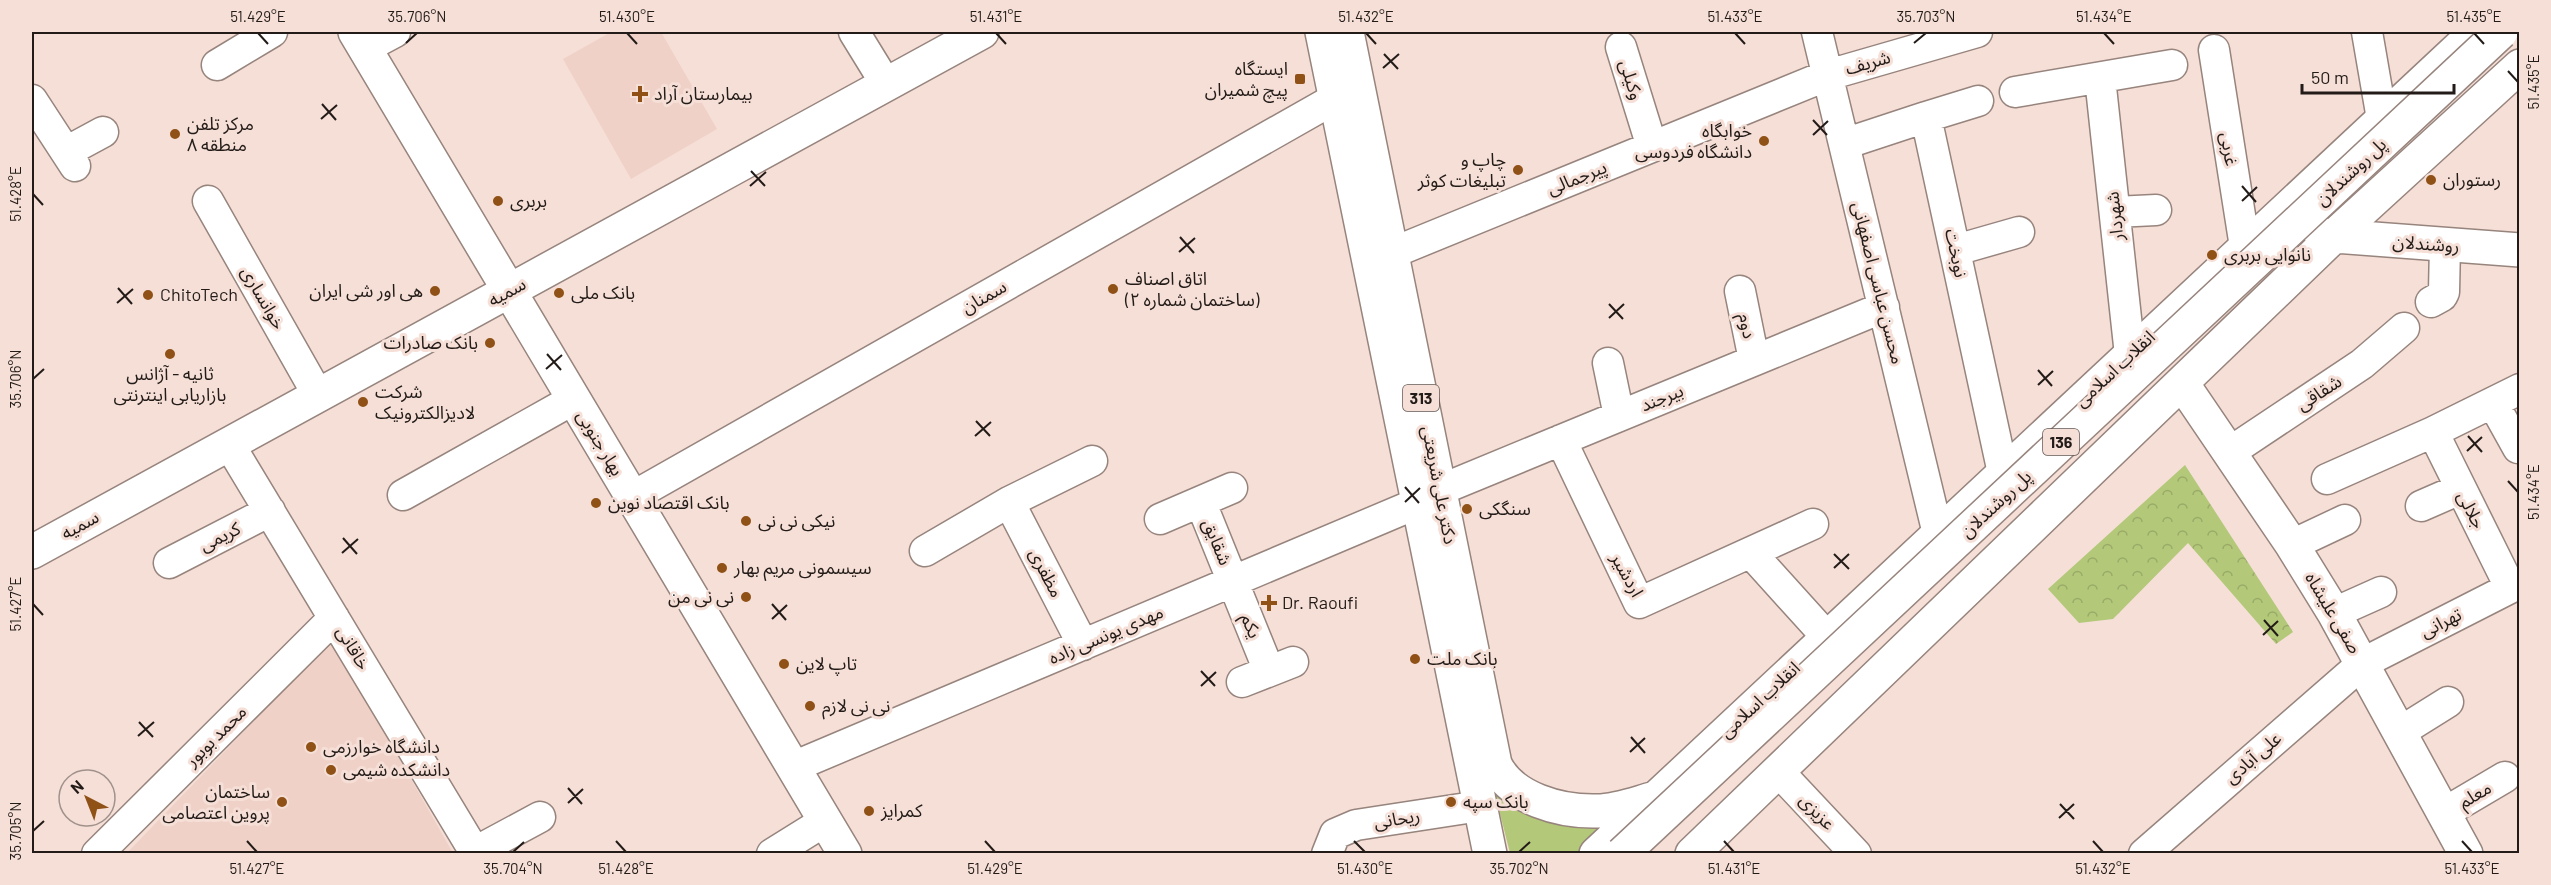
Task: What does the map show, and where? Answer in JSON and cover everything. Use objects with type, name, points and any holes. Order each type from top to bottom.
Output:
[{"type":"main road","name":"سمیه","points":[[32,552],[982,32]]},
{"type":"main road","name":"دکتر علی شریعتی","points":[[1322,32],[1429,496],[1495,764],[1499,773],[1510,783],[1537,800],[1569,809],[1597,811],[1656,797]]},
{"type":"main road","name":"دکتر علی شریعتی","points":[[1347,32],[1392,253],[1429,496],[1490,854]]},
{"type":"main road","name":"انقلاب اسلامی","points":[[1596,854],[2476,32]]},
{"type":"main road","name":"پل روشندلان","points":[[1622,854],[2501,32]]},
{"type":"main road","name":"بهار جنوبی","points":[[360,40],[845,854]]},
{"type":"main road","name":"پل روشندلان","points":[[1655,854],[2365,183],[2520,45]]},
{"type":"main road","points":[[1692,854],[2333,237],[2520,66]]},
{"type":"main road","points":[[2374,127],[2354,158],[2354,170],[2361,182],[2378,184],[2404,171]]},
{"type":"main road","name":"روشندلان","points":[[2254,239],[2333,237],[2445,245],[2517,254]]},
{"type":"main road","points":[[2254,239],[2278,256],[2284,270],[2280,288]]},
{"type":"main road","name":"صفی علیشاه","points":[[2182,383],[2292,545],[2334,613],[2466,854]]},
{"type":"main road","points":[[2063,416],[2078,416],[2102,446],[2101,459]]},
{"type":"street","points":[[218,65],[272,32]]},
{"type":"street","points":[[360,40],[395,32]]},
{"type":"street","points":[[854,32],[886,84]]},
{"type":"street","name":"محسن عباسی اصفهانی","points":[[1817,32],[1938,534]]},
{"type":"street","name":"شریف","points":[[1828,75],[1977,32]]},
{"type":"street","points":[[2367,32],[2374,127]]},
{"type":"street","name":"وکیلی","points":[[1621,47],[1652,147]]},
{"type":"street","name":"غربی","points":[[2214,50],[2254,239]]},
{"type":"street","points":[[2015,92],[2172,65]]},
{"type":"street","name":"پیرجمالی","points":[[1392,253],[1828,75]]},
{"type":"street","name":"شهردار","points":[[2100,78],[2130,355]]},
{"type":"street","name":"سمنان","points":[[633,497],[1336,98]]},
{"type":"street","points":[[1844,144],[1978,102]]},
{"type":"street","points":[[34,110],[71,159],[103,132]]},
{"type":"street","name":"نوبخت","points":[[1926,117],[2004,473]]},
{"type":"street","name":"خوانساری","points":[[208,201],[318,395]]},
{"type":"street","points":[[2115,212],[2156,210]]},
{"type":"street","points":[[1956,250],[2019,232]]},
{"type":"street","points":[[2431,302],[2442,296],[2444,292],[2445,245]]},
{"type":"street","name":"دوم","points":[[1740,291],[1754,360]]},
{"type":"street","name":"بیرجند","points":[[1429,496],[1884,307]]},
{"type":"street","name":"شقاقی","points":[[2230,452],[2362,364],[2404,328]]},
{"type":"street","points":[[1608,363],[1619,416]]},
{"type":"street","points":[[2327,479],[2433,432],[2520,389]]},
{"type":"street","points":[[404,495],[574,399]]},
{"type":"street","points":[[2493,403],[2518,448]]},
{"type":"street","name":"جلالی","points":[[2433,432],[2460,489],[2515,585]]},
{"type":"street","name":"اردشیر","points":[[1561,440],[1638,603],[1813,524]]},
{"type":"street","name":"خاقانی","points":[[229,444],[475,853]]},
{"type":"street","points":[[925,551],[1009,502],[1092,461]]},
{"type":"street","points":[[1160,519],[1232,488]]},
{"type":"street","points":[[2421,506],[2460,489]]},
{"type":"street","name":"مهدی یونسی زاده","points":[[794,767],[1429,496]]},
{"type":"street","name":"مظفری","points":[[1009,502],[1083,645]]},
{"type":"street","name":"شقایق","points":[[1201,503],[1233,581]]},
{"type":"street","name":"کریمی","points":[[169,563],[270,511]]},
{"type":"street","points":[[2292,545],[2345,520]]},
{"type":"street","points":[[1751,553],[1827,637]]},
{"type":"street","name":"یکم","points":[[1233,581],[1268,672]]},
{"type":"street","name":"تهرانی","points":[[2363,663],[2515,585]]},
{"type":"street","points":[[2334,613],[2381,592]]},
{"type":"street","name":"محمد بوبور","points":[[97,854],[334,618]]},
{"type":"street","name":"علی آبادی","points":[[2144,854],[2363,663]]},
{"type":"street","points":[[2400,732],[2448,702]]},
{"type":"street","name":"عزیزی","points":[[1778,771],[1856,854]]},
{"type":"street","name":"معلم","points":[[2444,813],[2505,777]]},
{"type":"street","name":"ریحانی","points":[[1327,854],[1335,834],[1356,825],[1480,806]]},
{"type":"street","points":[[475,853],[540,816]]},
{"type":"street","points":[[772,854],[825,821]]},
{"type":"shaded area","name":"بیمارستان آراد","points":[[611,32],[661,32],[717,129],[631,179],[563,59]]},
{"type":"shaded area","name":"دانشگاه خوارزمی","points":[[332,640],[453,853],[126,854]]},
{"type":"green space","points":[[2185,465],[2293,632],[2276,644],[2188,543],[2113,619],[2079,623],[2048,589]]},
{"type":"green space","points":[[1492,782],[1620,818],[1582,853],[1510,853]]},
{"type":"place","name":"ایستگاه پیچ شمیران","points":[[1300,79]]},
{"type":"place","name":"بیمارستان آراد","points":[[640,94]]},
{"type":"place","name":"مرکز تلفن منطقه ۸","points":[[175,134]]},
{"type":"place","name":"خوابگاه دانشگاه فردوسی","points":[[1764,141]]},
{"type":"place","name":"چاپ و تبلیغات کوثر","points":[[1518,170]]},
{"type":"place","name":"رستوران","points":[[2431,180]]},
{"type":"place","name":"بربری","points":[[498,201]]},
{"type":"place","name":"نانوایی بربری","points":[[2212,255]]},
{"type":"place","name":"اتاق اصناف (ساختمان شماره ۲)","points":[[1113,289]]},
{"type":"place","name":"هی اور شی ایران","points":[[435,291]]},
{"type":"place","name":"بانک ملی","points":[[559,293]]},
{"type":"place","name":"ChitoTech","points":[[148,295]]},
{"type":"place","name":"بانک صادرات","points":[[490,343]]},
{"type":"place","name":"ثانیه - آژانس بازاریابی اینترنتی","points":[[170,354]]},
{"type":"place","name":"شرکت لادیزالکترونیک","points":[[363,402]]},
{"type":"place","name":"بانک اقتصاد نوین","points":[[596,503]]},
{"type":"place","name":"سنگکی","points":[[1467,509]]},
{"type":"place","name":"نیکی نی نی","points":[[746,521]]},
{"type":"place","name":"سیسمونی مریم بهار","points":[[722,568]]},
{"type":"place","name":"نی نی من","points":[[746,597]]},
{"type":"place","name":"Dr. Raoufi","points":[[1269,603]]},
{"type":"place","name":"بانک ملت","points":[[1415,659]]},
{"type":"place","name":"تاپ لاین","points":[[784,664]]},
{"type":"place","name":"نی نی لازم","points":[[810,706]]},
{"type":"place","name":"دانشگاه خوارزمی","points":[[311,747]]},
{"type":"place","name":"دانشکده شیمی","points":[[331,770]]},
{"type":"place","name":"ساختمان پروین اعتصامی","points":[[282,802]]},
{"type":"place","name":"بانک سپه","points":[[1451,802]]},
{"type":"place","name":"کمرایز","points":[[869,811]]}]
